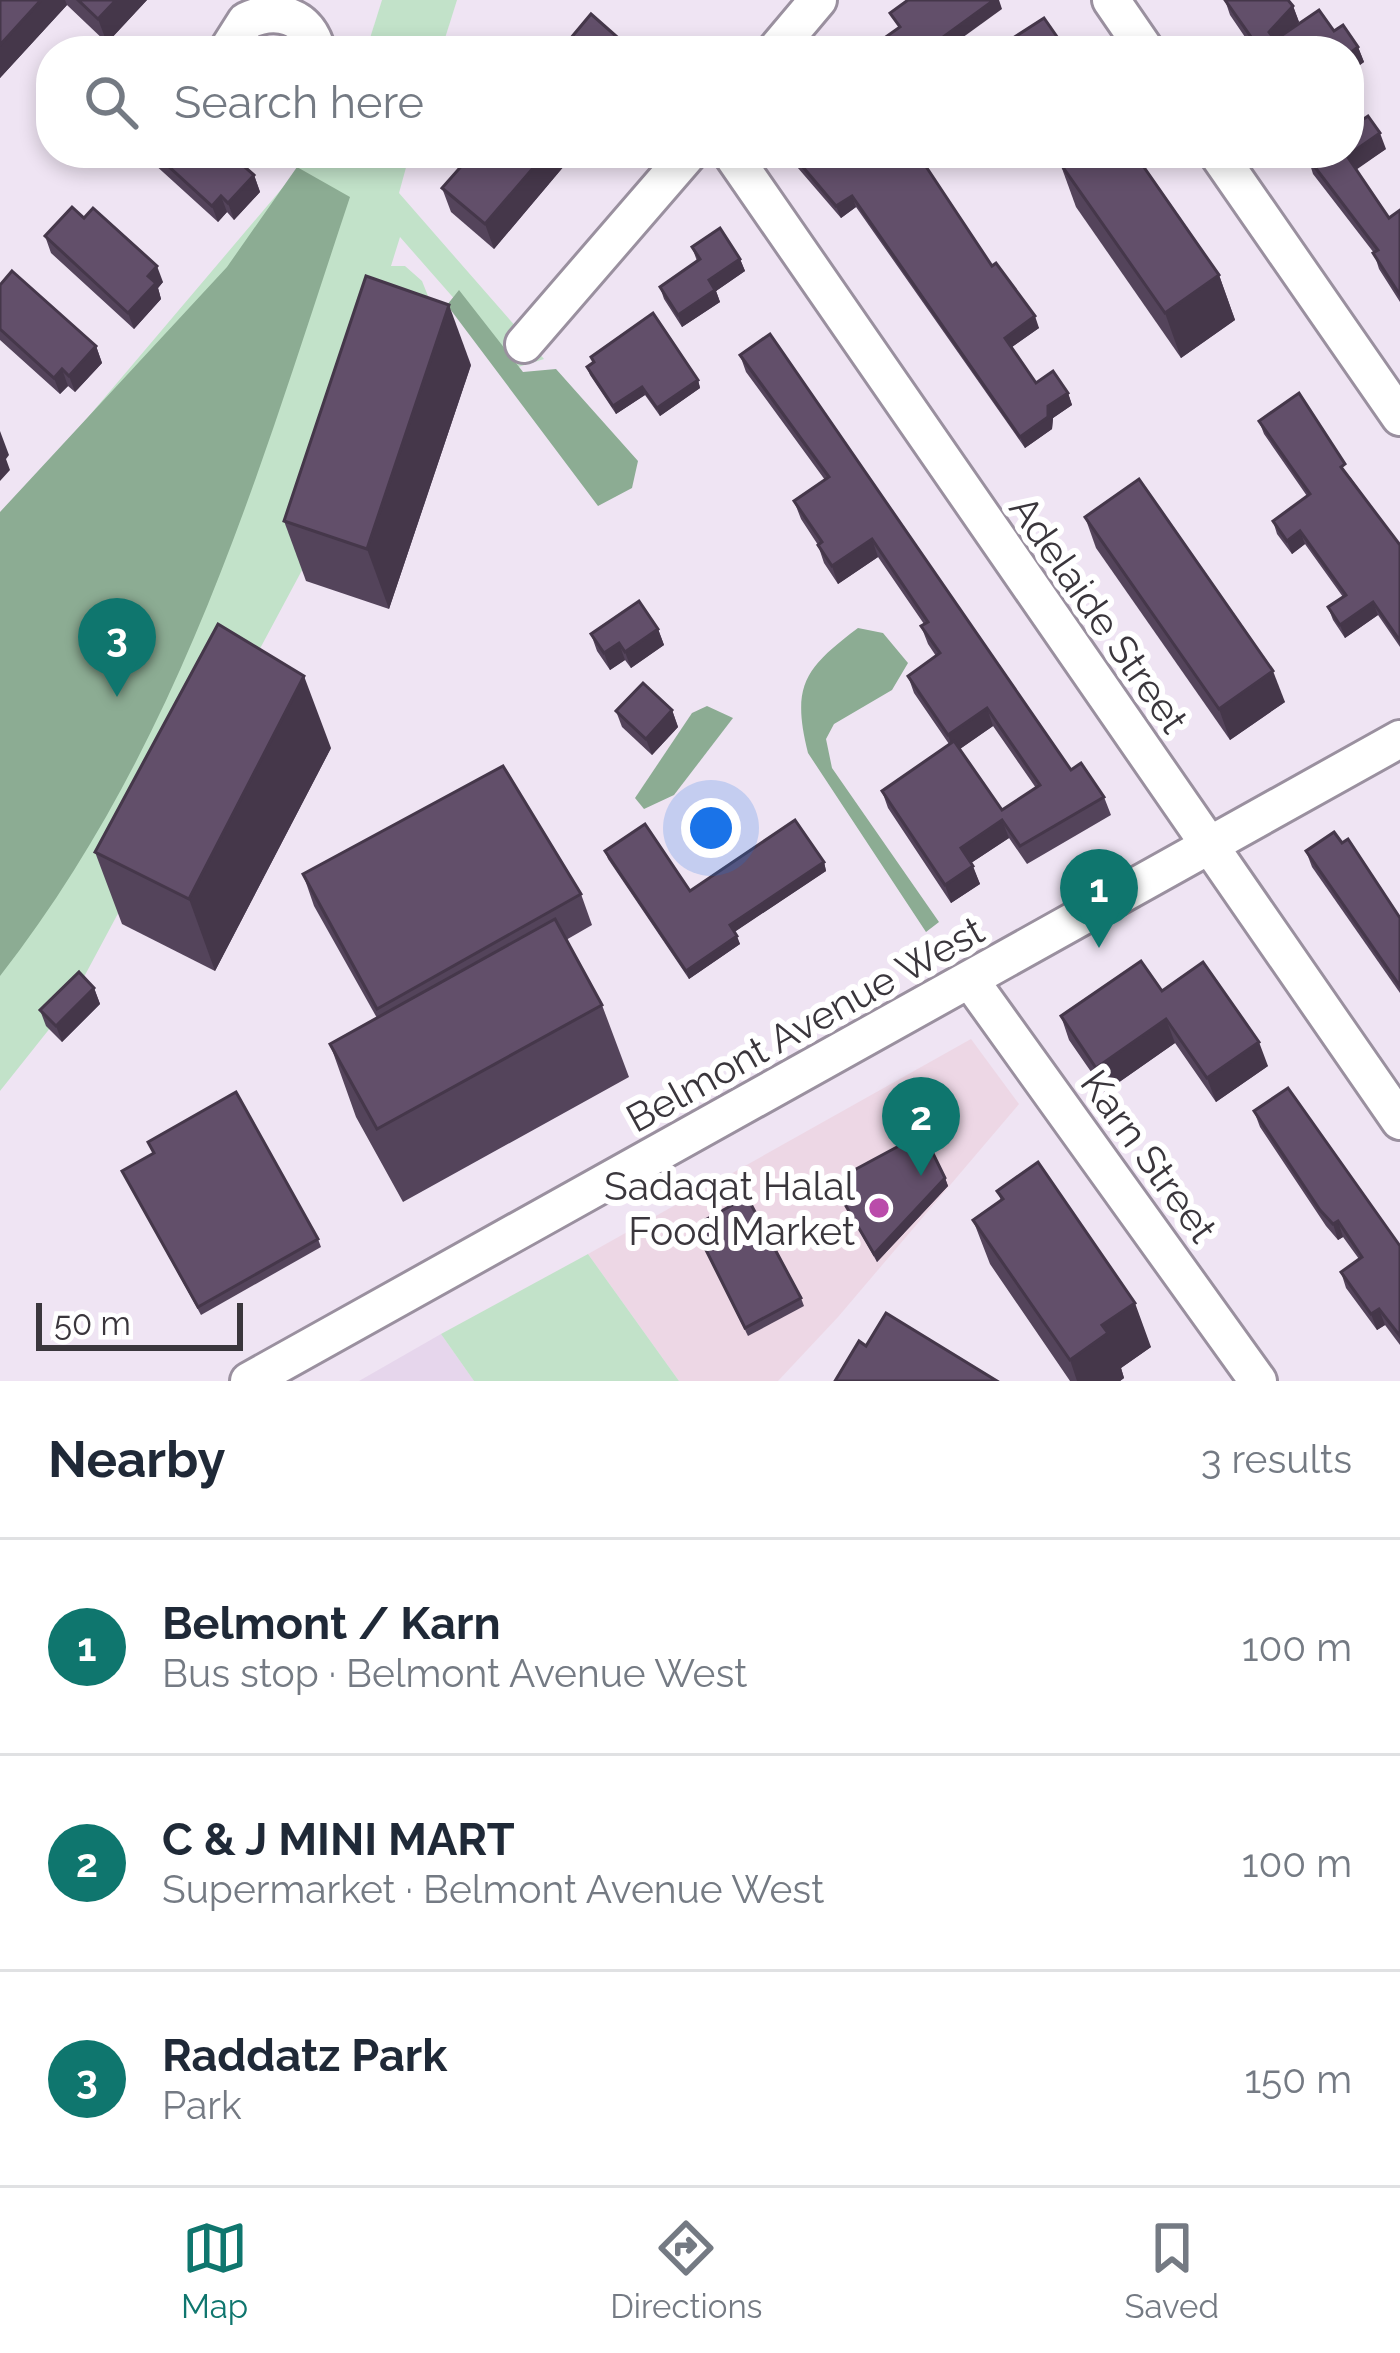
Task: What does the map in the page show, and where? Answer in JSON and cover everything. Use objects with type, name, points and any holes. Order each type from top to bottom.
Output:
[{"type":"street","points":[[788,36],[818,0]]},
{"type":"street","points":[[1111,0],[1136,36]]},
{"type":"street","points":[[235,24],[261,14],[291,16],[310,36]]},
{"type":"street","points":[[524,344],[676,168]]},
{"type":"street","name":"Adelaide Street","points":[[741,168],[1400,1121]]},
{"type":"street","points":[[1227,168],[1400,416]]},
{"type":"street","name":"Belmont Avenue West","points":[[250,1381],[1400,739]]},
{"type":"street","name":"Karn Street","points":[[970,980],[1247,1377]]},
{"type":"shaded area","points":[[971,1039],[1019,1104],[838,1317],[778,1381],[679,1381],[588,1254]]},
{"type":"shaded area","points":[[441,1334],[474,1381],[359,1381]]},
{"type":"green space","points":[[382,0],[457,0],[446,36],[371,36]]},
{"type":"green space","points":[[296,168],[350,197],[247,503],[166,699],[119,794],[64,887],[0,976],[0,512],[227,267]]},
{"type":"green space","points":[[299,168],[406,168],[399,193],[544,359],[515,368],[400,237],[391,266],[405,266],[422,281],[430,301],[308,559],[70,1003],[0,1091],[0,521]]},
{"type":"green space","points":[[459,290],[523,372],[556,369],[638,461],[632,488],[598,506],[447,305]]},
{"type":"green space","points":[[858,628],[883,633],[908,663],[892,690],[834,724],[826,739],[832,768],[939,922],[926,932],[808,753],[801,710],[807,680],[825,655]]},
{"type":"green space","points":[[707,706],[733,718],[674,795],[644,809],[635,798],[692,713]]},
{"type":"green space","points":[[588,1254],[679,1381],[474,1381],[441,1334]]},
{"type":"building","points":[[0,0],[41,0],[0,45]]},
{"type":"building","points":[[78,0],[116,0],[98,19]]},
{"type":"building","points":[[908,0],[994,0],[945,36],[887,36],[900,27],[890,13]]},
{"type":"building","points":[[1225,0],[1288,0],[1293,6],[1269,32],[1272,36],[1250,36]]},
{"type":"building","points":[[1319,10],[1334,31],[1343,25],[1350,36],[1281,36]]},
{"type":"building","points":[[591,14],[616,36],[573,36]]},
{"type":"building","points":[[1044,18],[1057,36],[1016,36]]},
{"type":"building","points":[[1368,116],[1380,133],[1364,144]]},
{"type":"building","points":[[170,168],[246,168],[254,175],[228,203],[221,196],[212,206]]},
{"type":"building","points":[[460,168],[533,168],[485,224],[442,188]]},
{"type":"building","points":[[804,168],[927,168],[992,266],[996,263],[1035,316],[1005,338],[1036,383],[1053,371],[1068,393],[1048,406],[1048,417],[1020,437],[852,196],[836,206]]},
{"type":"building","points":[[1064,168],[1144,168],[1219,275],[1165,313]]},
{"type":"building","points":[[1316,168],[1355,168],[1389,218],[1400,210],[1400,295],[1373,253],[1378,250]]},
{"type":"building","points":[[72,207],[84,218],[93,208],[157,266],[148,276],[156,283],[128,313],[45,236]]},
{"type":"building","points":[[720,228],[740,259],[709,280],[715,290],[678,315],[660,287],[700,259],[692,247]]},
{"type":"building","points":[[12,271],[96,346],[69,376],[62,369],[54,378],[0,329],[0,285]]},
{"type":"building","points":[[366,276],[449,305],[367,549],[284,521]]},
{"type":"building","points":[[653,313],[698,380],[657,408],[642,387],[613,406],[587,367],[594,362],[591,357]]},
{"type":"building","points":[[770,334],[1071,770],[1081,763],[1104,797],[1020,846],[1002,820],[961,848],[973,866],[945,885],[882,791],[954,741],[1002,810],[1040,785],[987,708],[948,735],[908,676],[940,653],[921,626],[928,622],[872,539],[832,566],[818,545],[822,542],[794,501],[829,477],[740,355]]},
{"type":"building","points":[[1299,393],[1345,464],[1341,467],[1400,545],[1400,641],[1373,602],[1340,625],[1328,607],[1346,595],[1300,531],[1287,541],[1273,521],[1310,494],[1259,421]]},
{"type":"building","points":[[1139,479],[1273,671],[1219,709],[1085,517]]},
{"type":"building","points":[[639,601],[658,629],[625,652],[619,643],[604,653],[591,634]]},
{"type":"building","points":[[218,624],[304,676],[189,899],[95,852]]},
{"type":"building","points":[[643,683],[672,710],[646,739],[616,711]]},
{"type":"building","points":[[503,766],[581,894],[377,1009],[303,874]]},
{"type":"building","points":[[795,820],[824,862],[730,925],[737,936],[686,971],[605,851],[645,824],[690,891]]},
{"type":"building","points":[[1334,832],[1342,843],[1348,839],[1400,918],[1400,986],[1306,851]]},
{"type":"building","points":[[555,919],[602,1005],[377,1129],[330,1044]]},
{"type":"building","points":[[1141,961],[1162,991],[1203,962],[1259,1042],[1207,1078],[1166,1019],[1096,1068],[1061,1016]]},
{"type":"building","points":[[79,972],[94,988],[56,1026],[40,1010]]},
{"type":"building","points":[[1288,1088],[1400,1246],[1400,1336],[1379,1309],[1371,1314],[1341,1272],[1362,1257],[1338,1221],[1333,1224],[1320,1210],[1254,1111]]},
{"type":"building","points":[[236,1092],[318,1239],[198,1307],[122,1171],[154,1153],[148,1142]]},
{"type":"building","points":[[923,1133],[945,1178],[874,1254],[832,1182]]},
{"type":"building","points":[[1038,1162],[1135,1303],[1102,1325],[1108,1333],[1070,1360],[973,1220],[1003,1199],[997,1191]]},
{"type":"building","points":[[747,1197],[801,1298],[745,1328],[694,1226]]},
{"type":"building","points":[[886,1313],[997,1381],[835,1381],[859,1341],[866,1346]]},
{"type":"place","name":"Raddatz Park","points":[[117,697]]},
{"type":"place","name":"Belmont / Karn","points":[[1099,948]]},
{"type":"place","name":"C & J MINI MART","points":[[921,1176]]},
{"type":"place","name":"Sadaqat Halal Food Market","points":[[879,1208]]}]
